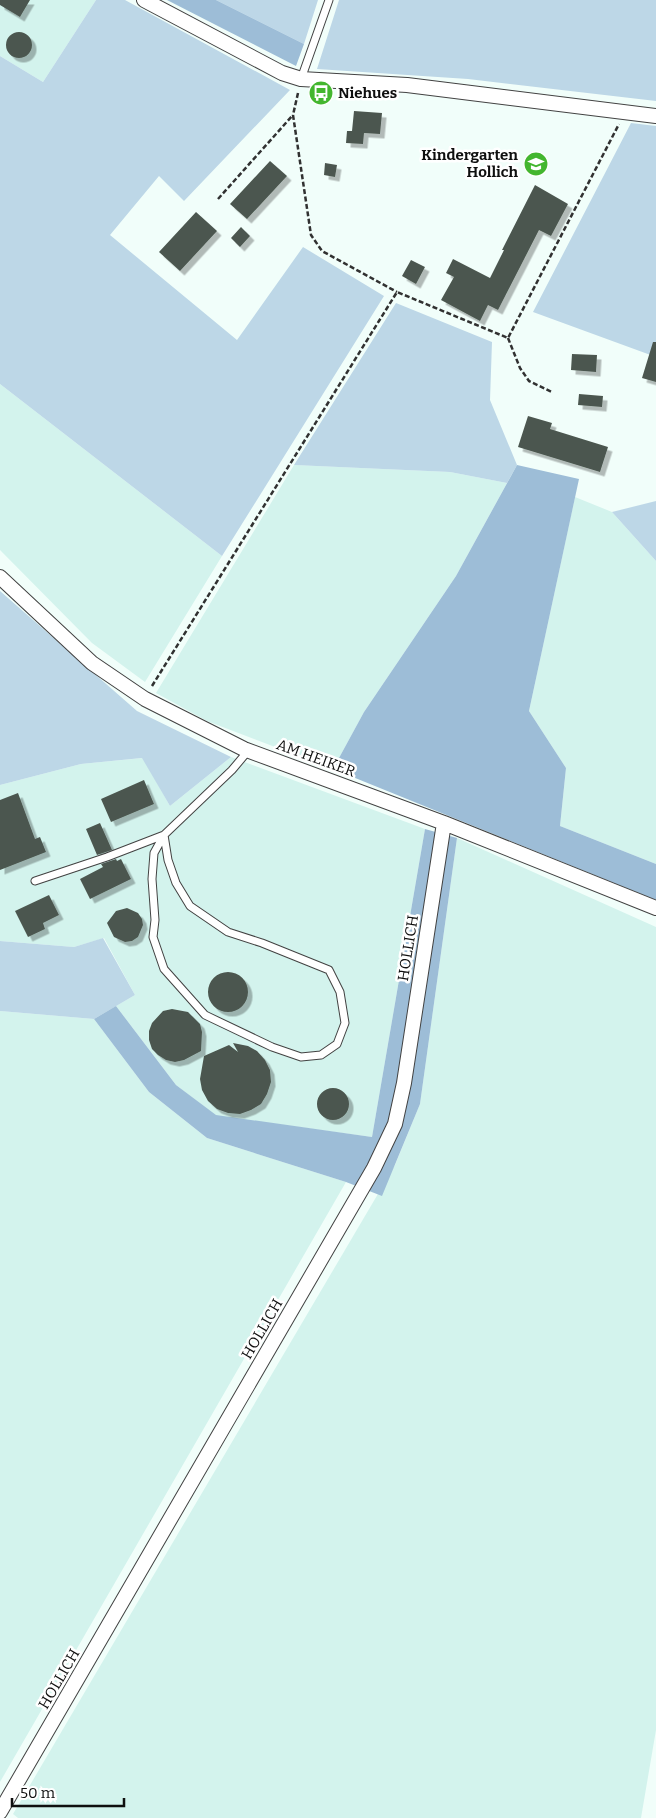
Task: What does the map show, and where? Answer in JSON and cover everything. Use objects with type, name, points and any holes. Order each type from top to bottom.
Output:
[{"type":"street","points":[[144,0],[282,73],[301,79],[406,85],[656,116]]},
{"type":"street","name":"AM HEIKER","points":[[0,577],[92,663],[145,699],[248,751],[444,823],[656,908]]},
{"type":"street","name":"HOLLICH","points":[[0,1812],[374,1168],[395,1124],[404,1083],[444,823]]},
{"type":"lane","points":[[301,79],[329,0]]},
{"type":"lane","points":[[164,835],[168,860],[176,883],[190,906],[228,932],[262,943],[329,970],[340,992],[345,1023],[337,1044],[321,1055],[301,1057],[272,1047],[205,1015],[164,969],[153,937],[152,879],[154,853],[164,835],[232,770],[248,751]]},
{"type":"lane","points":[[36,881],[164,835]]},
{"type":"path","points":[[301,79],[293,115],[311,235],[322,251],[396,292],[508,338],[520,368],[529,380],[552,392]]},
{"type":"path","points":[[508,338],[610,143],[624,112]]},
{"type":"path","points":[[218,199],[293,115]]},
{"type":"path","points":[[145,699],[396,292]]},
{"type":"shaded area","points":[[0,0],[96,0],[43,82],[0,56]]},
{"type":"shaded area","points":[[96,0],[125,0],[290,90],[184,201],[159,176],[110,235],[237,340],[303,247],[384,296],[222,556],[0,384],[0,56],[43,82]]},
{"type":"shaded area","points":[[167,0],[216,0],[304,44],[296,66]]},
{"type":"shaded area","points":[[216,0],[318,0],[304,44]]},
{"type":"shaded area","points":[[339,0],[656,0],[656,101],[468,79],[317,69]]},
{"type":"shaded area","points":[[631,123],[656,126],[656,357],[533,312]]},
{"type":"shaded area","points":[[396,303],[492,342],[490,400],[517,465],[507,483],[450,472],[294,465]]},
{"type":"shaded area","points":[[0,384],[222,556],[145,682],[92,643],[0,550]]},
{"type":"shaded area","points":[[294,465],[450,472],[507,483],[456,576],[364,712],[333,769],[207,721],[156,693]]},
{"type":"shaded area","points":[[517,465],[579,479],[529,711],[566,768],[560,826],[656,864],[656,900],[333,769],[364,712],[456,576]]},
{"type":"shaded area","points":[[575,497],[612,512],[656,561],[656,864],[560,826],[566,768],[529,711]]},
{"type":"shaded area","points":[[656,501],[656,561],[612,512]]},
{"type":"shaded area","points":[[0,591],[137,711],[231,757],[170,806],[142,758],[81,764],[0,785]]},
{"type":"shaded area","points":[[231,757],[425,829],[372,1137],[216,1116],[176,1085],[116,1006],[135,995],[104,938],[74,947],[0,941],[0,785],[81,764],[143,758],[170,806]]},
{"type":"shaded area","points":[[425,829],[457,838],[420,1104],[382,1196],[346,1182],[207,1138],[149,1092],[94,1019],[116,1006],[176,1085],[216,1115],[372,1137]]},
{"type":"shaded area","points":[[457,838],[656,927],[656,1730],[641,1818],[18,1818],[13,1814],[395,1165],[420,1104]]},
{"type":"shaded area","points":[[103,938],[135,995],[94,1019],[0,1011],[0,941],[74,947]]},
{"type":"shaded area","points":[[0,1011],[94,1019],[149,1092],[207,1138],[346,1182],[0,1782]]},
{"type":"building","points":[[0,0],[30,0],[20,17],[0,5]]},
{"type":"building","points":[[19,32],[28,36],[32,45],[28,54],[19,58],[10,54],[6,45],[10,36]]},
{"type":"building","points":[[354,111],[382,113],[380,134],[364,133],[363,144],[346,143],[347,131],[352,131]]},
{"type":"building","points":[[270,161],[287,176],[247,219],[230,204]]},
{"type":"building","points":[[325,163],[337,165],[335,177],[324,175]]},
{"type":"building","points":[[535,185],[568,204],[551,236],[539,230],[498,310],[488,305],[480,321],[441,300],[454,277],[446,273],[453,259],[490,278]]},
{"type":"building","points":[[196,212],[217,231],[180,271],[159,252]]},
{"type":"building","points":[[241,227],[250,236],[240,247],[231,238]]},
{"type":"building","points":[[411,260],[425,267],[416,284],[402,276]]},
{"type":"building","points":[[653,342],[656,342],[656,382],[642,378]]},
{"type":"building","points":[[572,354],[597,355],[596,372],[571,370]]},
{"type":"building","points":[[579,394],[603,396],[602,407],[578,405]]},
{"type":"building","points":[[528,416],[552,423],[550,429],[608,447],[600,472],[518,447]]},
{"type":"building","points":[[144,780],[154,804],[111,822],[101,799]]},
{"type":"building","points":[[18,793],[35,839],[40,837],[46,852],[0,870],[0,800]]},
{"type":"building","points":[[100,823],[112,850],[97,855],[86,829]]},
{"type":"building","points":[[116,859],[117,861],[121,859],[131,879],[90,899],[80,879],[103,867],[101,864]]},
{"type":"building","points":[[49,895],[59,915],[43,923],[45,929],[28,937],[15,911]]},
{"type":"building","points":[[127,908],[138,913],[143,925],[138,937],[132,941],[125,942],[114,937],[107,923],[116,911]]},
{"type":"building","points":[[228,972],[239,975],[245,981],[248,992],[245,1003],[239,1009],[228,1012],[217,1009],[211,1003],[208,992],[211,981],[217,975]]},
{"type":"building","points":[[172,1009],[188,1012],[200,1024],[202,1032],[201,1051],[184,1060],[175,1062],[166,1060],[158,1055],[152,1049],[149,1040],[149,1031],[152,1023],[163,1011]]},
{"type":"building","points":[[233,1043],[248,1046],[257,1051],[265,1060],[270,1070],[271,1082],[261,1104],[240,1114],[228,1113],[217,1109],[208,1101],[202,1090],[200,1079],[204,1056],[229,1045],[238,1052]]},
{"type":"building","points":[[333,1088],[339,1089],[344,1093],[348,1098],[348,1110],[344,1115],[339,1119],[333,1120],[327,1119],[322,1115],[318,1110],[317,1104],[318,1098],[322,1093],[327,1089]]},
{"type":"place","name":"Niehues","points":[[321,93]]},
{"type":"place","name":"Kindergarten Hollich","points":[[536,164]]}]
